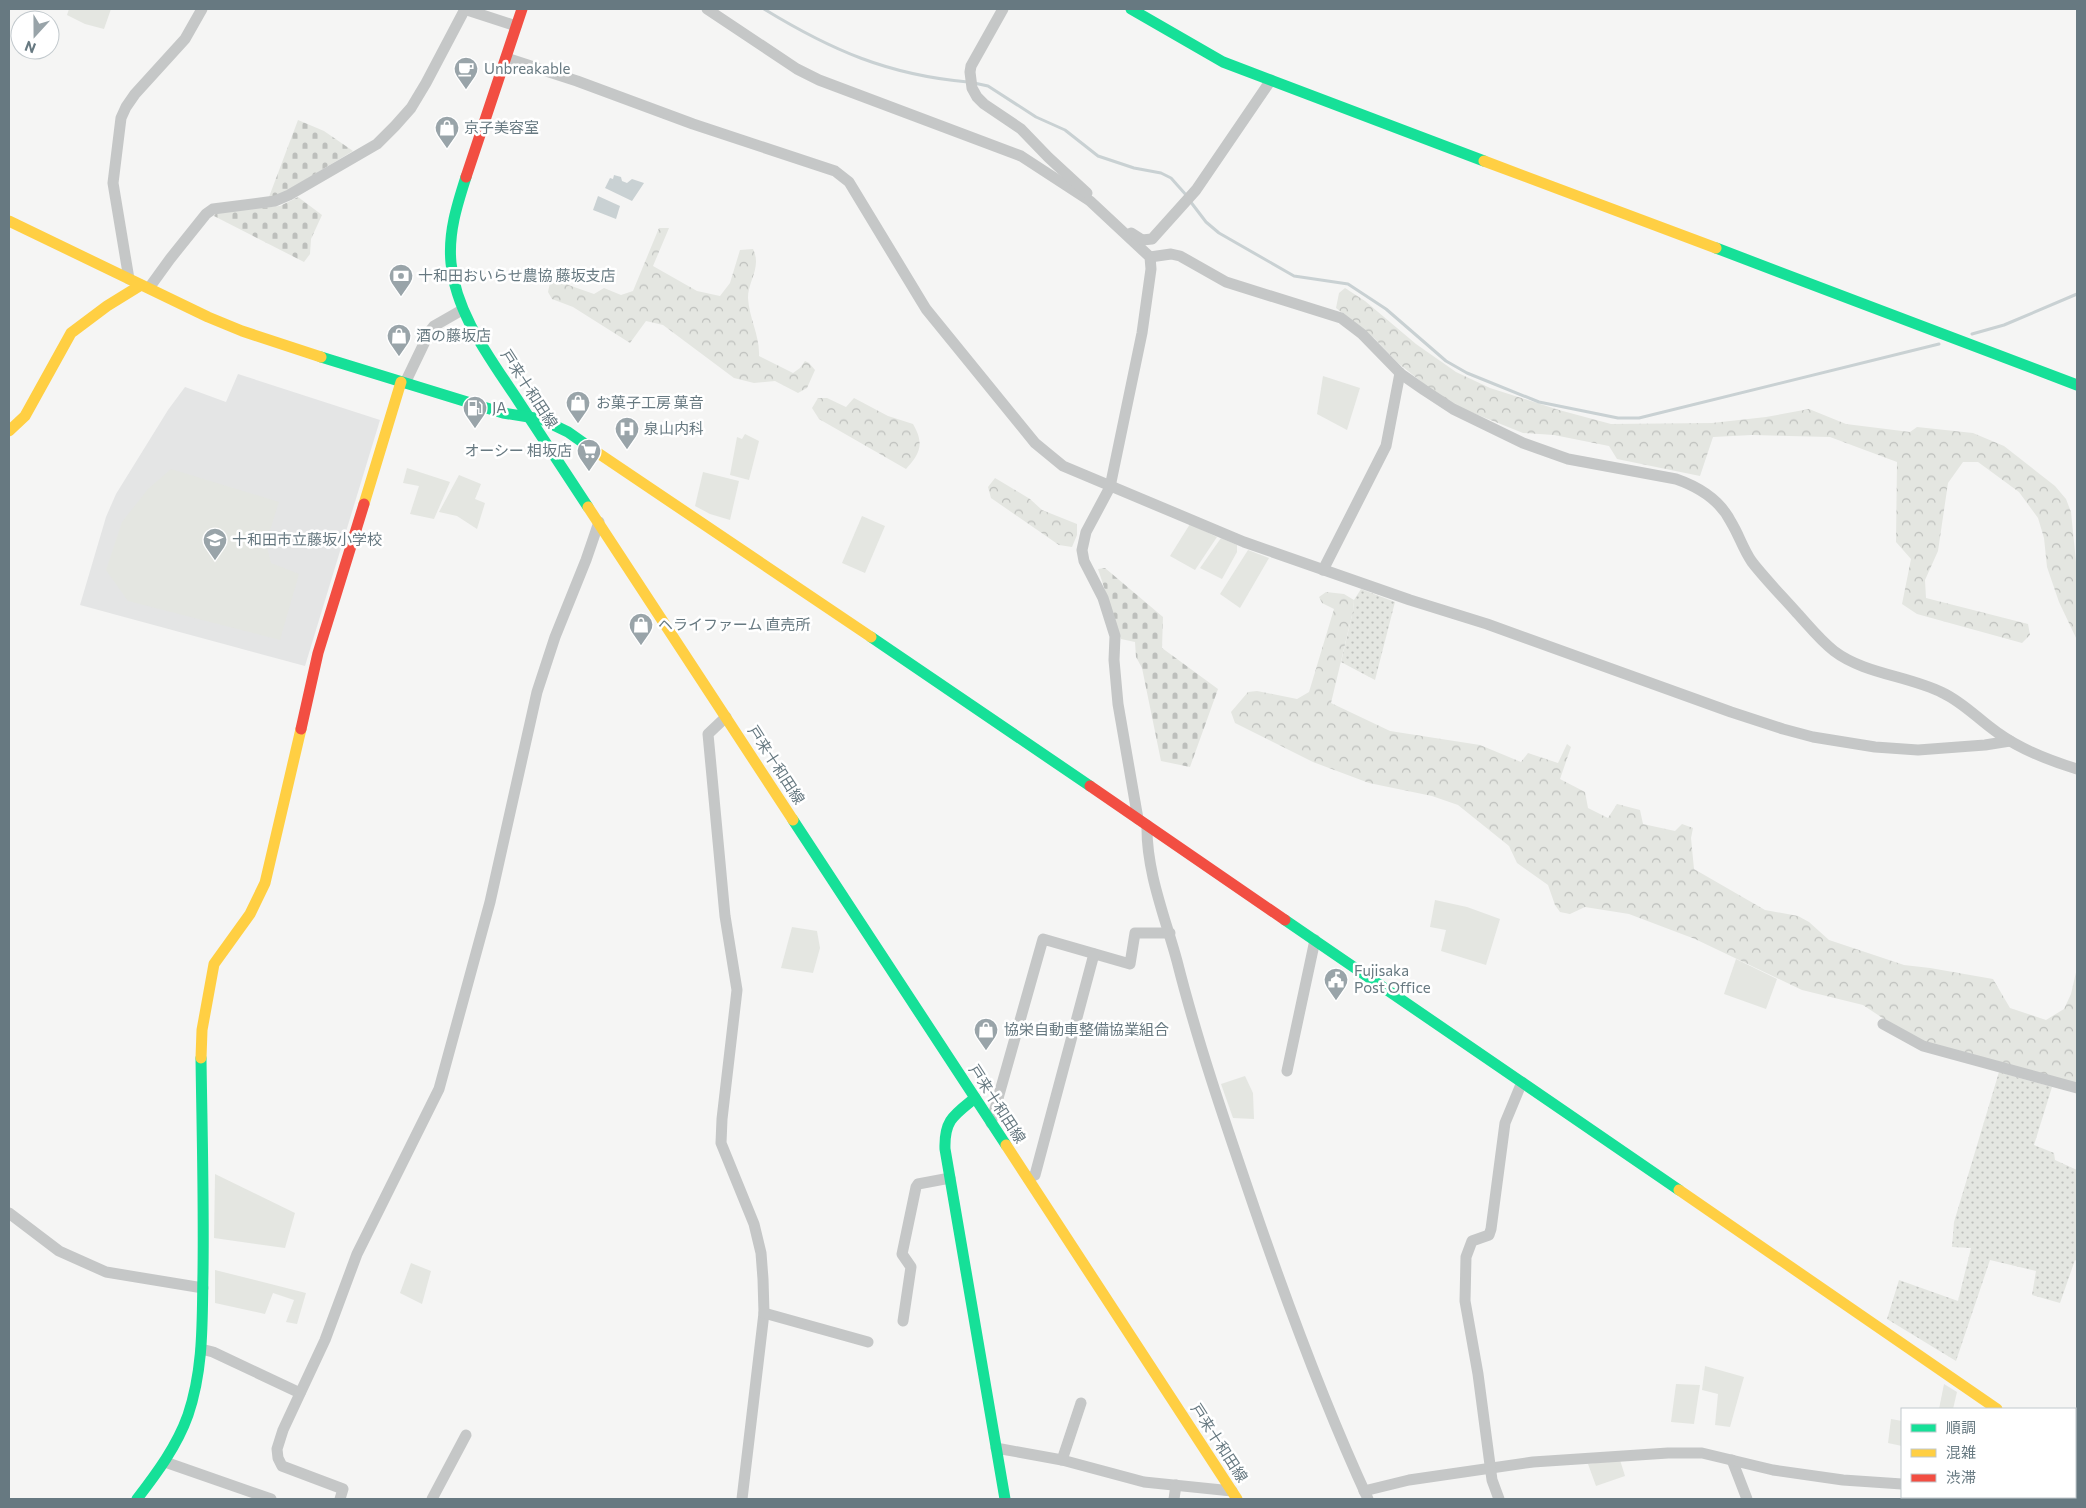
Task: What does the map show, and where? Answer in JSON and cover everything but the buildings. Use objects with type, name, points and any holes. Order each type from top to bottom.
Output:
[{"type":"street","points":[[129,279],[113,183],[121,118],[135,94],[185,39],[202,9]]},
{"type":"street","points":[[9,430],[25,416],[72,333],[107,306],[145,287],[206,214],[213,210],[274,201],[289,195],[377,144],[410,108],[448,43],[464,9],[516,26]]},
{"type":"street","name":"戸来十和田線","points":[[522,9],[470,160],[451,230],[450,268],[462,310],[479,341],[1234,1495]]},
{"type":"street","points":[[707,9],[797,69],[819,80],[1021,156],[1094,205],[1150,256],[1151,269],[1142,332],[1110,487],[1086,532],[1082,550],[1084,561],[1103,598],[1113,630],[1118,704],[1146,846],[1192,1021],[1298,1334],[1366,1495],[1410,1480],[1533,1462],[1668,1453],[1702,1453],[1773,1470],[1843,1480],[1901,1484]]},
{"type":"street","points":[[1003,9],[971,66],[972,84],[984,104],[1021,129],[1053,162],[1085,190],[1091,197],[1094,205]]},
{"type":"street","points":[[1131,9],[1223,62],[2077,386]]},
{"type":"street","points":[[506,58],[577,81],[693,124],[835,170],[849,182],[926,309],[970,366],[1035,443],[1063,466],[1244,542],[1495,627],[1731,712],[1813,737],[1875,747],[1918,750],[1985,745],[2010,741]]},
{"type":"street","points":[[1119,227],[1126,229],[1142,240],[1148,241],[1152,239],[1187,200],[1271,80]]},
{"type":"street","points":[[9,221],[145,287],[250,334],[503,413],[528,416],[555,424],[1315,940],[1996,1408]]},
{"type":"street","points":[[1150,256],[1171,254],[1180,256],[1226,282],[1278,300],[1341,318],[1362,334],[1400,372],[1453,410],[1551,454],[1568,459],[1676,479],[1693,485],[1717,502],[1725,512],[1752,561],[1818,636],[1834,651],[1857,664],[1923,684],[1945,694],[2010,741],[2077,768]]},
{"type":"street","points":[[137,1499],[165,1462],[175,1444],[192,1401],[201,1349],[203,1288],[201,1056],[202,1030],[210,978],[214,964],[250,914],[265,883],[318,653],[403,383],[434,326],[462,310]]},
{"type":"street","points":[[1323,570],[1386,446],[1400,372]]},
{"type":"street","points":[[340,1499],[343,1489],[282,1466],[278,1458],[277,1448],[325,1340],[357,1254],[439,1089],[490,902],[537,692],[555,637],[599,522]]},
{"type":"street","points":[[726,717],[708,734],[725,916],[737,990],[722,1119],[721,1143],[754,1224],[761,1254],[764,1313],[742,1499]]},
{"type":"street","points":[[992,1123],[1043,939],[1130,964],[1135,933],[1170,933]]},
{"type":"street","points":[[1287,1071],[1315,940]]},
{"type":"street","points":[[1028,1178],[1035,1175],[1094,954]]},
{"type":"street","points":[[1884,1024],[1922,1046],[2077,1088]]},
{"type":"street","points":[[1499,1499],[1492,1480],[1478,1374],[1465,1302],[1466,1257],[1472,1242],[1489,1235],[1491,1229],[1505,1123],[1522,1082]]},
{"type":"street","points":[[975,1098],[951,1118],[946,1125],[945,1149],[1004,1499]]},
{"type":"street","points":[[904,1321],[911,1267],[902,1254],[916,1186],[950,1178]]},
{"type":"street","points":[[9,1213],[59,1251],[106,1272],[203,1288]]},
{"type":"street","points":[[764,1313],[868,1342]]},
{"type":"street","points":[[201,1349],[213,1352],[300,1393]]},
{"type":"street","points":[[1062,1460],[1082,1402]]},
{"type":"street","points":[[432,1499],[466,1435]]},
{"type":"street","points":[[996,1448],[1062,1460],[1144,1482],[1234,1495]]},
{"type":"street","points":[[1732,1460],[1747,1499]]},
{"type":"street","points":[[165,1462],[271,1499]]},
{"type":"street","points":[[1174,1499],[1176,1486]]},
{"type":"shaded area","points":[[614,175],[621,177],[622,181],[627,183],[632,179],[644,183],[632,201],[605,188],[610,178],[613,179]]},
{"type":"shaded area","points":[[598,196],[620,206],[616,219],[593,210]]},
{"type":"shaded area","name":"十和田市立藤坂小学校","points":[[238,374],[380,420],[305,666],[80,605],[106,517],[116,494],[168,410],[185,387],[226,402]]},
{"type":"green space","points":[[69,9],[111,9],[104,29],[85,24],[67,15]]},
{"type":"green space","points":[[298,120],[324,131],[353,151],[280,195],[269,197]]},
{"type":"green space","points":[[298,197],[322,215],[311,239],[310,254],[304,262],[214,216],[217,212],[280,206]]},
{"type":"green space","points":[[659,228],[669,228],[653,266],[697,291],[720,296],[730,283],[740,250],[753,249],[756,262],[748,298],[758,341],[759,356],[793,373],[805,361],[809,363],[815,370],[807,388],[798,393],[775,381],[754,383],[734,378],[663,325],[646,321],[630,343],[573,307],[552,299],[548,292],[550,283],[557,281],[594,294],[604,288],[621,295],[633,291]]},
{"type":"green space","points":[[1345,288],[1365,301],[1416,344],[1456,372],[1490,388],[1611,424],[1712,423],[1766,417],[1809,409],[1846,424],[1910,432],[1917,427],[1973,433],[2004,446],[2055,486],[2066,499],[2071,512],[2077,572],[2077,640],[2059,602],[2047,567],[2044,538],[2038,518],[2019,492],[1978,462],[1963,462],[1948,483],[1938,551],[1925,580],[1926,598],[2028,624],[2030,635],[2022,643],[1917,614],[1902,604],[1911,559],[1896,542],[1897,462],[1830,437],[1752,435],[1713,437],[1700,476],[1617,459],[1609,446],[1554,435],[1523,433],[1448,403],[1398,363],[1374,338],[1336,308],[1339,293]]},
{"type":"green space","points":[[1323,376],[1360,388],[1347,430],[1317,414]]},
{"type":"green space","points":[[818,398],[827,398],[846,407],[854,398],[888,416],[913,424],[920,442],[918,453],[906,469],[819,419],[812,408]]},
{"type":"green space","points":[[745,434],[759,441],[749,480],[730,475],[737,437],[742,439]]},
{"type":"green space","points":[[407,468],[450,482],[434,519],[410,514],[419,486],[403,483]]},
{"type":"green space","points":[[171,469],[279,502],[266,543],[271,563],[299,574],[280,640],[128,601],[106,570],[122,522],[148,489]]},
{"type":"green space","points":[[703,472],[739,481],[730,520],[710,514],[695,506]]},
{"type":"green space","points":[[459,475],[481,484],[475,499],[485,503],[477,529],[457,516],[439,512]]},
{"type":"green space","points":[[995,478],[1030,499],[1042,510],[1077,524],[1077,535],[1072,547],[1059,545],[991,498],[988,487]]},
{"type":"green space","points":[[862,516],[885,526],[865,573],[842,563]]},
{"type":"green space","points":[[1190,524],[1217,537],[1195,570],[1170,556]]},
{"type":"green space","points":[[1221,538],[1237,545],[1237,552],[1222,579],[1200,568]]},
{"type":"green space","points":[[1248,550],[1269,558],[1240,608],[1220,594]]},
{"type":"green space","points":[[1105,568],[1163,617],[1162,648],[1218,689],[1190,767],[1161,761],[1142,668],[1136,657],[1135,642],[1121,639],[1098,569]]},
{"type":"green space","points":[[1361,589],[1395,602],[1375,680],[1341,662],[1354,600]]},
{"type":"green space","points":[[1326,592],[1344,594],[1354,600],[1331,703],[1390,731],[1480,745],[1521,762],[1528,753],[1558,763],[1567,744],[1571,747],[1560,779],[1585,792],[1588,808],[1608,818],[1617,804],[1640,810],[1643,824],[1675,831],[1682,824],[1693,828],[1691,838],[1694,869],[1765,910],[1798,916],[1809,922],[1829,940],[1904,965],[1993,979],[2010,1008],[2046,1020],[2064,1009],[2071,994],[2077,968],[2077,1085],[1950,1052],[1908,1035],[1863,1005],[1802,990],[1695,939],[1629,914],[1585,907],[1570,914],[1560,912],[1555,905],[1548,885],[1517,863],[1509,846],[1458,805],[1432,796],[1369,783],[1313,762],[1235,723],[1231,712],[1248,692],[1257,691],[1297,699],[1309,692],[1334,609],[1322,603],[1319,597]]},
{"type":"green space","points":[[1435,900],[1467,907],[1500,919],[1486,965],[1441,951],[1446,930],[1430,927]]},
{"type":"green space","points":[[792,927],[817,931],[820,948],[813,973],[781,968]]},
{"type":"green space","points":[[1736,959],[1777,979],[1766,1009],[1724,994]]},
{"type":"green space","points":[[1999,1072],[2052,1087],[2034,1145],[2054,1153],[2055,1160],[2077,1170],[2077,1261],[2075,1260],[2060,1303],[2032,1295],[2036,1271],[1990,1260],[1956,1361],[1887,1319],[1899,1280],[1958,1301],[1971,1248],[1952,1247],[1954,1222]]},
{"type":"green space","points":[[1245,1076],[1253,1093],[1254,1119],[1233,1118],[1221,1084]]},
{"type":"green space","points":[[215,1174],[295,1213],[285,1248],[214,1238]]},
{"type":"green space","points":[[411,1263],[431,1271],[422,1304],[400,1293]]},
{"type":"green space","points":[[215,1270],[306,1293],[297,1324],[286,1322],[294,1300],[273,1293],[265,1314],[215,1303]]},
{"type":"green space","points":[[1705,1366],[1744,1377],[1730,1427],[1715,1425],[1718,1394],[1702,1390]]},
{"type":"green space","points":[[1676,1384],[1700,1385],[1694,1424],[1671,1422]]},
{"type":"green space","points":[[1944,1384],[1957,1392],[1953,1408],[1939,1408]]},
{"type":"green space","points":[[1891,1419],[1901,1421],[1901,1446],[1888,1443]]},
{"type":"green space","points":[[1620,1460],[1625,1476],[1596,1486],[1588,1464]]},
{"type":"waterway","points":[[764,9],[813,37],[886,67],[939,79],[968,82]]},
{"type":"waterway","points":[[974,83],[988,86],[1036,117],[1065,130],[1098,156],[1134,168],[1161,173],[1171,178],[1187,196]]},
{"type":"waterway","points":[[1190,201],[1206,222],[1219,233],[1294,276],[1348,284],[1386,309],[1446,361],[1467,373],[1539,402],[1618,418],[1639,418],[1939,344]]},
{"type":"waterway","points":[[1972,334],[2004,325],[2077,294]]},
{"type":"traffic: fast","points":[[1131,9],[1223,62],[1484,161]]},
{"type":"traffic: fast","points":[[466,177],[452,230],[450,252],[454,282],[460,301],[486,353],[588,507]]},
{"type":"traffic: fast","points":[[1716,248],[2077,385]]},
{"type":"traffic: fast","points":[[321,357],[503,413],[541,419],[568,432],[595,451]]},
{"type":"traffic: fast","points":[[871,637],[1090,786]]},
{"type":"traffic: fast","points":[[793,820],[1006,1145]]},
{"type":"traffic: fast","points":[[1285,920],[1679,1190]]},
{"type":"traffic: fast","points":[[137,1499],[159,1469],[178,1438],[188,1415],[200,1362],[203,1272],[201,1058]]},
{"type":"traffic: fast","points":[[975,1098],[952,1119],[946,1131],[945,1149],[1005,1499]]},
{"type":"traffic: slow","points":[[1484,161],[1716,248]]},
{"type":"traffic: slow","points":[[9,221],[208,317],[242,331],[321,357]]},
{"type":"traffic: slow","points":[[9,431],[25,416],[71,333],[107,306],[141,285]]},
{"type":"traffic: slow","points":[[364,504],[401,382]]},
{"type":"traffic: slow","points":[[595,451],[871,637]]},
{"type":"traffic: slow","points":[[588,507],[793,820]]},
{"type":"traffic: slow","points":[[201,1058],[202,1030],[214,964],[250,914],[265,883],[301,729]]},
{"type":"traffic: slow","points":[[1006,1145],[1237,1499]]},
{"type":"traffic: slow","points":[[1679,1190],[1996,1408]]},
{"type":"traffic: jam","points":[[466,177],[522,9]]},
{"type":"traffic: jam","points":[[301,729],[318,653],[364,504]]},
{"type":"traffic: jam","points":[[1090,786],[1285,920]]},
{"type":"place","name":"Unbreakable","points":[[466,90]]},
{"type":"place","name":"京子美容室","points":[[447,149]]},
{"type":"place","name":"十和田おいらせ農協 藤坂支店","points":[[401,297]]},
{"type":"place","name":"酒の藤坂店","points":[[399,357]]},
{"type":"place","name":"お菓子工房 菓音","points":[[578,424]]},
{"type":"place","name":"JA","points":[[475,429]]},
{"type":"place","name":"泉山内科","points":[[627,450]]},
{"type":"place","name":"オーシー 相坂店","points":[[589,472]]},
{"type":"place","name":"十和田市立藤坂小学校","points":[[215,561]]},
{"type":"place","name":"ヘライファーム 直売所","points":[[641,646]]},
{"type":"place","name":"Fujisaka Post Office","points":[[1336,1001]]},
{"type":"place","name":"協栄自動車整備協業組合","points":[[986,1051]]}]
